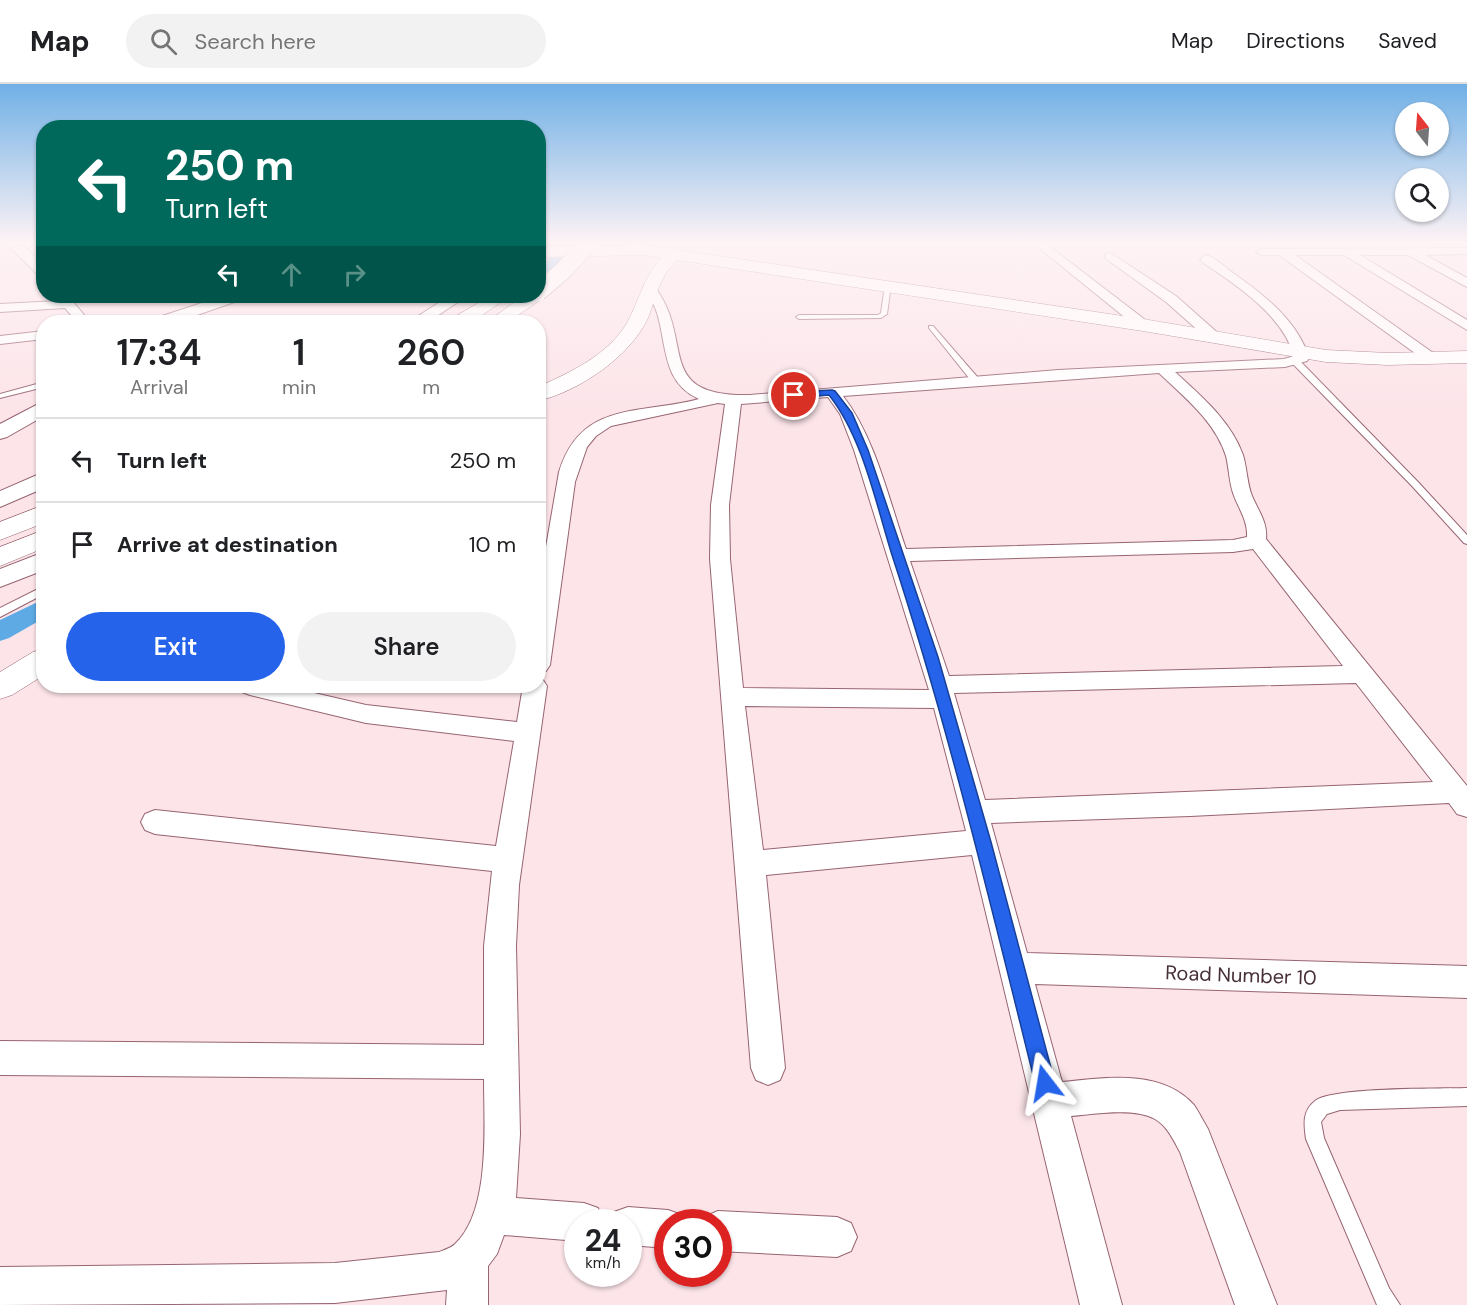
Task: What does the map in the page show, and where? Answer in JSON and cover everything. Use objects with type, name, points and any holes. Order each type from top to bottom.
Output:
[{"type":"main road","points":[[546,391],[573,378],[618,347],[636,322],[644,300]]},
{"type":"main road","points":[[938,300],[1300,357],[1374,365],[1467,363]]},
{"type":"main road","points":[[977,300],[1214,337],[1300,357],[1467,357]]},
{"type":"main road","points":[[471,315],[490,303]]},
{"type":"main road","points":[[506,315],[524,303]]},
{"type":"main road","points":[[0,532],[36,516]]},
{"type":"main road","points":[[0,557],[36,541]]},
{"type":"main road","points":[[0,687],[36,665]]},
{"type":"street","points":[[659,300],[662,304],[672,358],[679,374],[693,391],[724,399]]},
{"type":"street","points":[[1111,300],[1143,325]]},
{"type":"street","points":[[1172,300],[1214,337]]},
{"type":"street","points":[[546,613],[566,482],[573,454],[582,440],[596,427],[606,422],[724,399],[1163,369],[1300,357],[1282,324],[1260,300]]},
{"type":"street","points":[[1352,300],[1431,358]]},
{"type":"street","points":[[1425,300],[1467,326]]},
{"type":"street","points":[[0,308],[41,303]]},
{"type":"street","points":[[68,303],[78,315]]},
{"type":"street","points":[[182,315],[217,303]]},
{"type":"street","points":[[428,315],[448,303]]},
{"type":"street","points":[[0,340],[36,339]]},
{"type":"street","points":[[899,555],[1233,546],[1248,544],[1256,540],[1258,532],[1240,489],[1234,455],[1225,436],[1200,405],[1163,369]]},
{"type":"street","points":[[832,392],[840,401],[855,429],[899,555],[941,692],[1016,968],[1101,1305]]},
{"type":"street","points":[[724,399],[719,526],[722,596],[750,864],[768,1068]]},
{"type":"street","points":[[0,433],[36,412]]},
{"type":"street","points":[[0,500],[36,483]]},
{"type":"street","points":[[1256,540],[1462,799]]},
{"type":"street","points":[[0,579],[36,563]]},
{"type":"street","points":[[732,697],[941,692],[1363,674]]},
{"type":"street","points":[[279,693],[366,714],[528,733]]},
{"type":"street","points":[[0,1287],[334,1283],[441,1272],[468,1259],[483,1240],[498,1194],[501,1160],[502,1062],[500,946],[504,885],[534,693]]},
{"type":"street","points":[[974,812],[1462,799]]},
{"type":"street","points":[[155,822],[508,860]]},
{"type":"street","points":[[750,864],[983,842]]},
{"type":"street","name":"Road Number 10","points":[[1016,968],[1467,982]]},
{"type":"street","points":[[0,1058],[502,1062]]},
{"type":"street","points":[[1049,1101],[1128,1095],[1148,1096],[1166,1104],[1180,1118],[1195,1142],[1256,1305]]},
{"type":"street","points":[[492,1215],[564,1220]]},
{"type":"street","points":[[732,1233],[837,1237]]},
{"type":"street","points":[[467,1305],[468,1259]]},
{"type":"lane","points":[[799,317],[879,316],[884,314],[886,300]]},
{"type":"lane","points":[[932,327],[975,381]]},
{"type":"lane","points":[[1300,357],[1467,541]]},
{"type":"lane","points":[[0,396],[36,386]]},
{"type":"lane","points":[[0,613],[36,593]]},
{"type":"lane","points":[[1390,1305],[1382,1294],[1315,1139],[1312,1120],[1320,1107],[1340,1101],[1467,1096]]},
{"type":"waterway","points":[[0,632],[36,612]]},
{"type":"route","points":[[794,395],[832,392],[848,413],[863,450],[932,657],[983,842],[1045,1083]]}]
